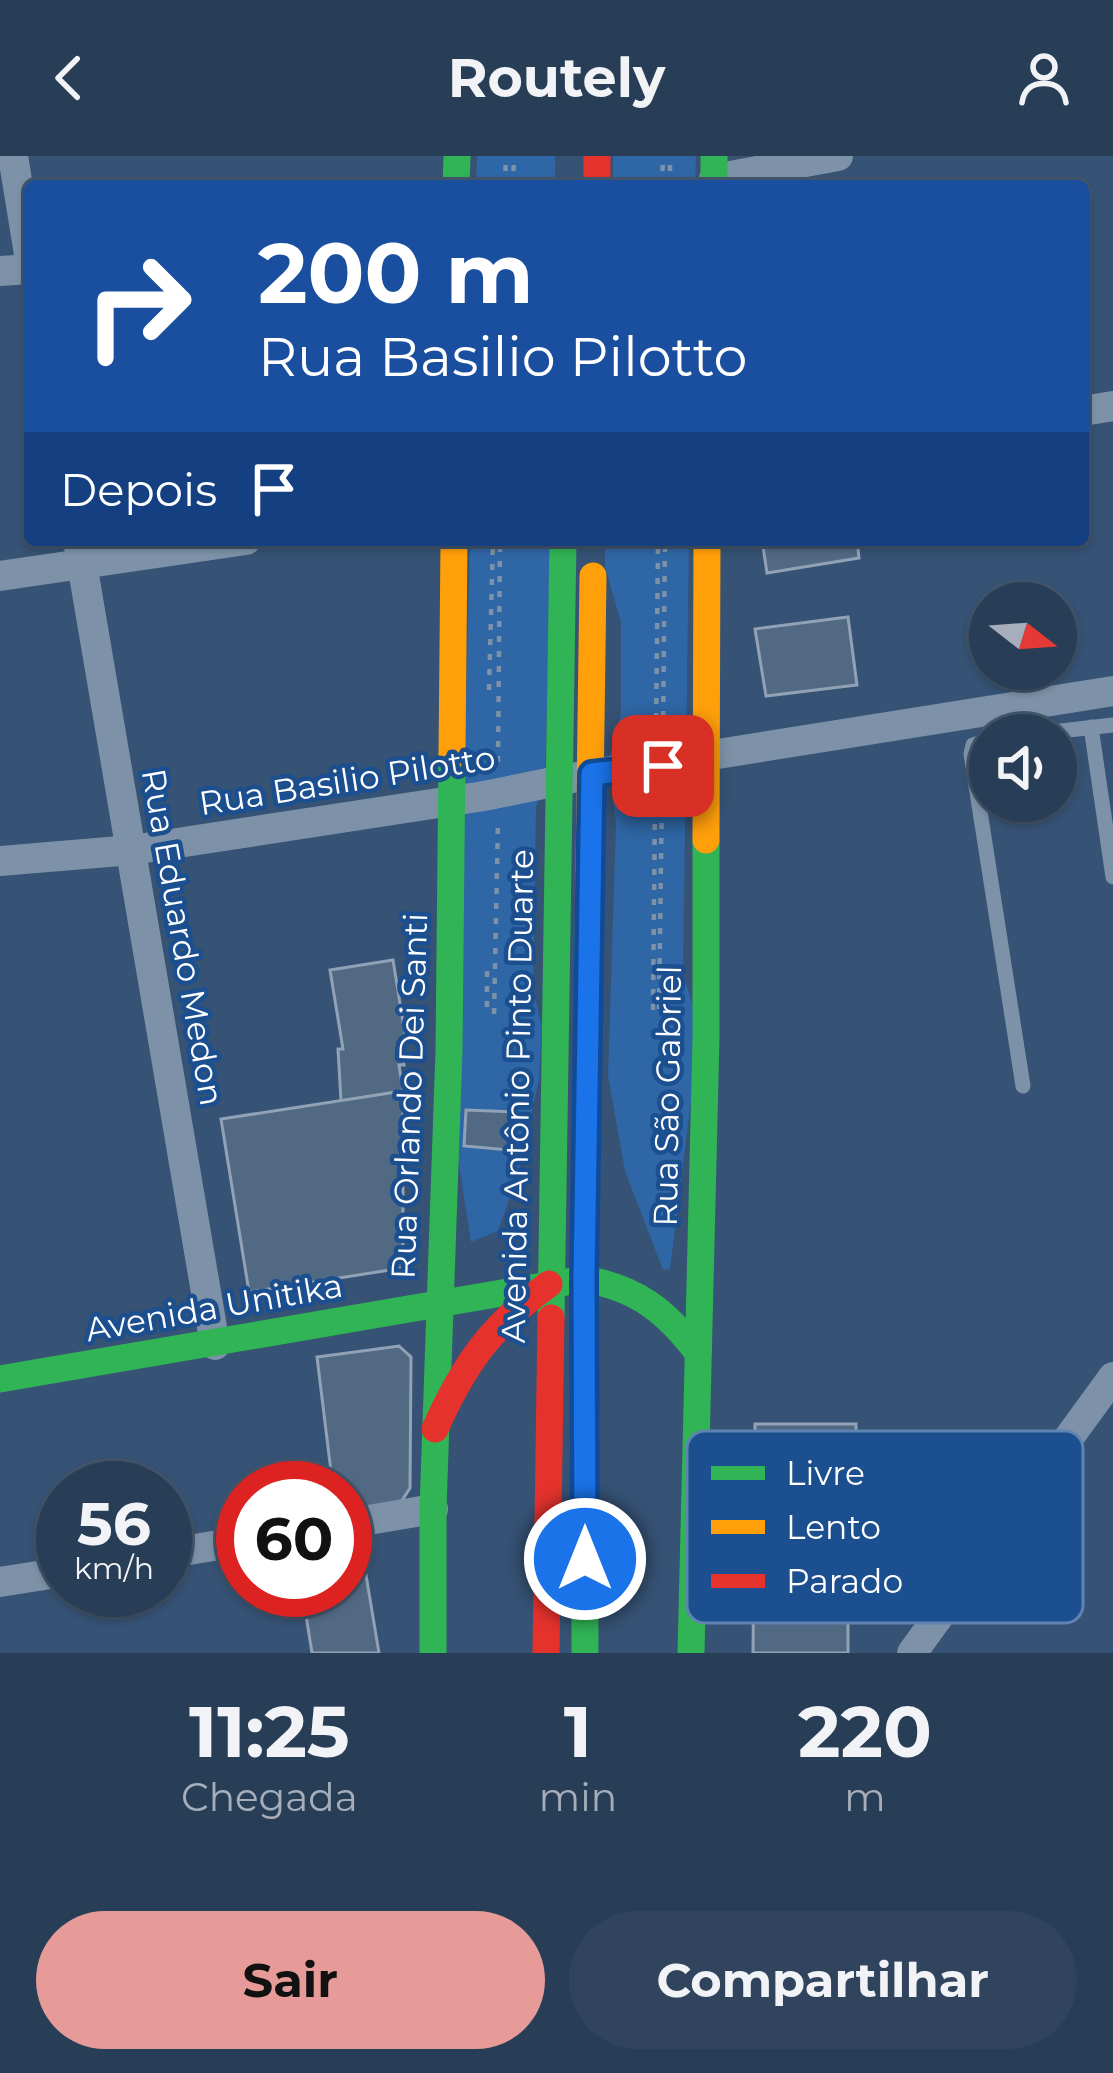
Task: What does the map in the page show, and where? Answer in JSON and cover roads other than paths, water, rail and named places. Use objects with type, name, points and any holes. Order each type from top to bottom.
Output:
[{"type":"main road","name":"Rua Orlando Dei Santi","points":[[433,1653],[435,1429],[449,1042],[454,546]]},
{"type":"main road","name":"Avenida Antônio Pinto Duarte","points":[[546,1653],[563,546]]},
{"type":"main road","points":[[585,1653],[584,1279],[593,546]]},
{"type":"main road","name":"Rua São Gabriel","points":[[696,1431],[706,1038],[707,546]]},
{"type":"main road","points":[[584,1279],[620,1284],[647,1297],[669,1314],[698,1354]]},
{"type":"main road","name":"Avenida Unitika","points":[[0,1379],[584,1279]]},
{"type":"main road","points":[[435,1429],[483,1336],[549,1284]]},
{"type":"main road","name":"Rua São Gabriel","points":[[692,1653],[693,1623]]},
{"type":"street","points":[[13,156],[24,223]]},
{"type":"street","points":[[714,174],[838,156]]},
{"type":"street","points":[[0,576],[80,552],[162,546]]},
{"type":"street","name":"Rua Eduardo Medon","points":[[80,552],[215,1345]]},
{"type":"street","name":"Rua Basilio Pilotto","points":[[0,861],[132,850],[1113,691]]},
{"type":"street","points":[[1074,1431],[1113,1377]]},
{"type":"street","points":[[372,1519],[433,1509]]},
{"type":"street","points":[[0,1582],[36,1576]]},
{"type":"street","points":[[912,1653],[934,1623]]},
{"type":"lane","points":[[1077,730],[1113,725]]},
{"type":"lane","points":[[1091,728],[1113,877]]},
{"type":"lane","points":[[982,822],[1023,1086]]}]
